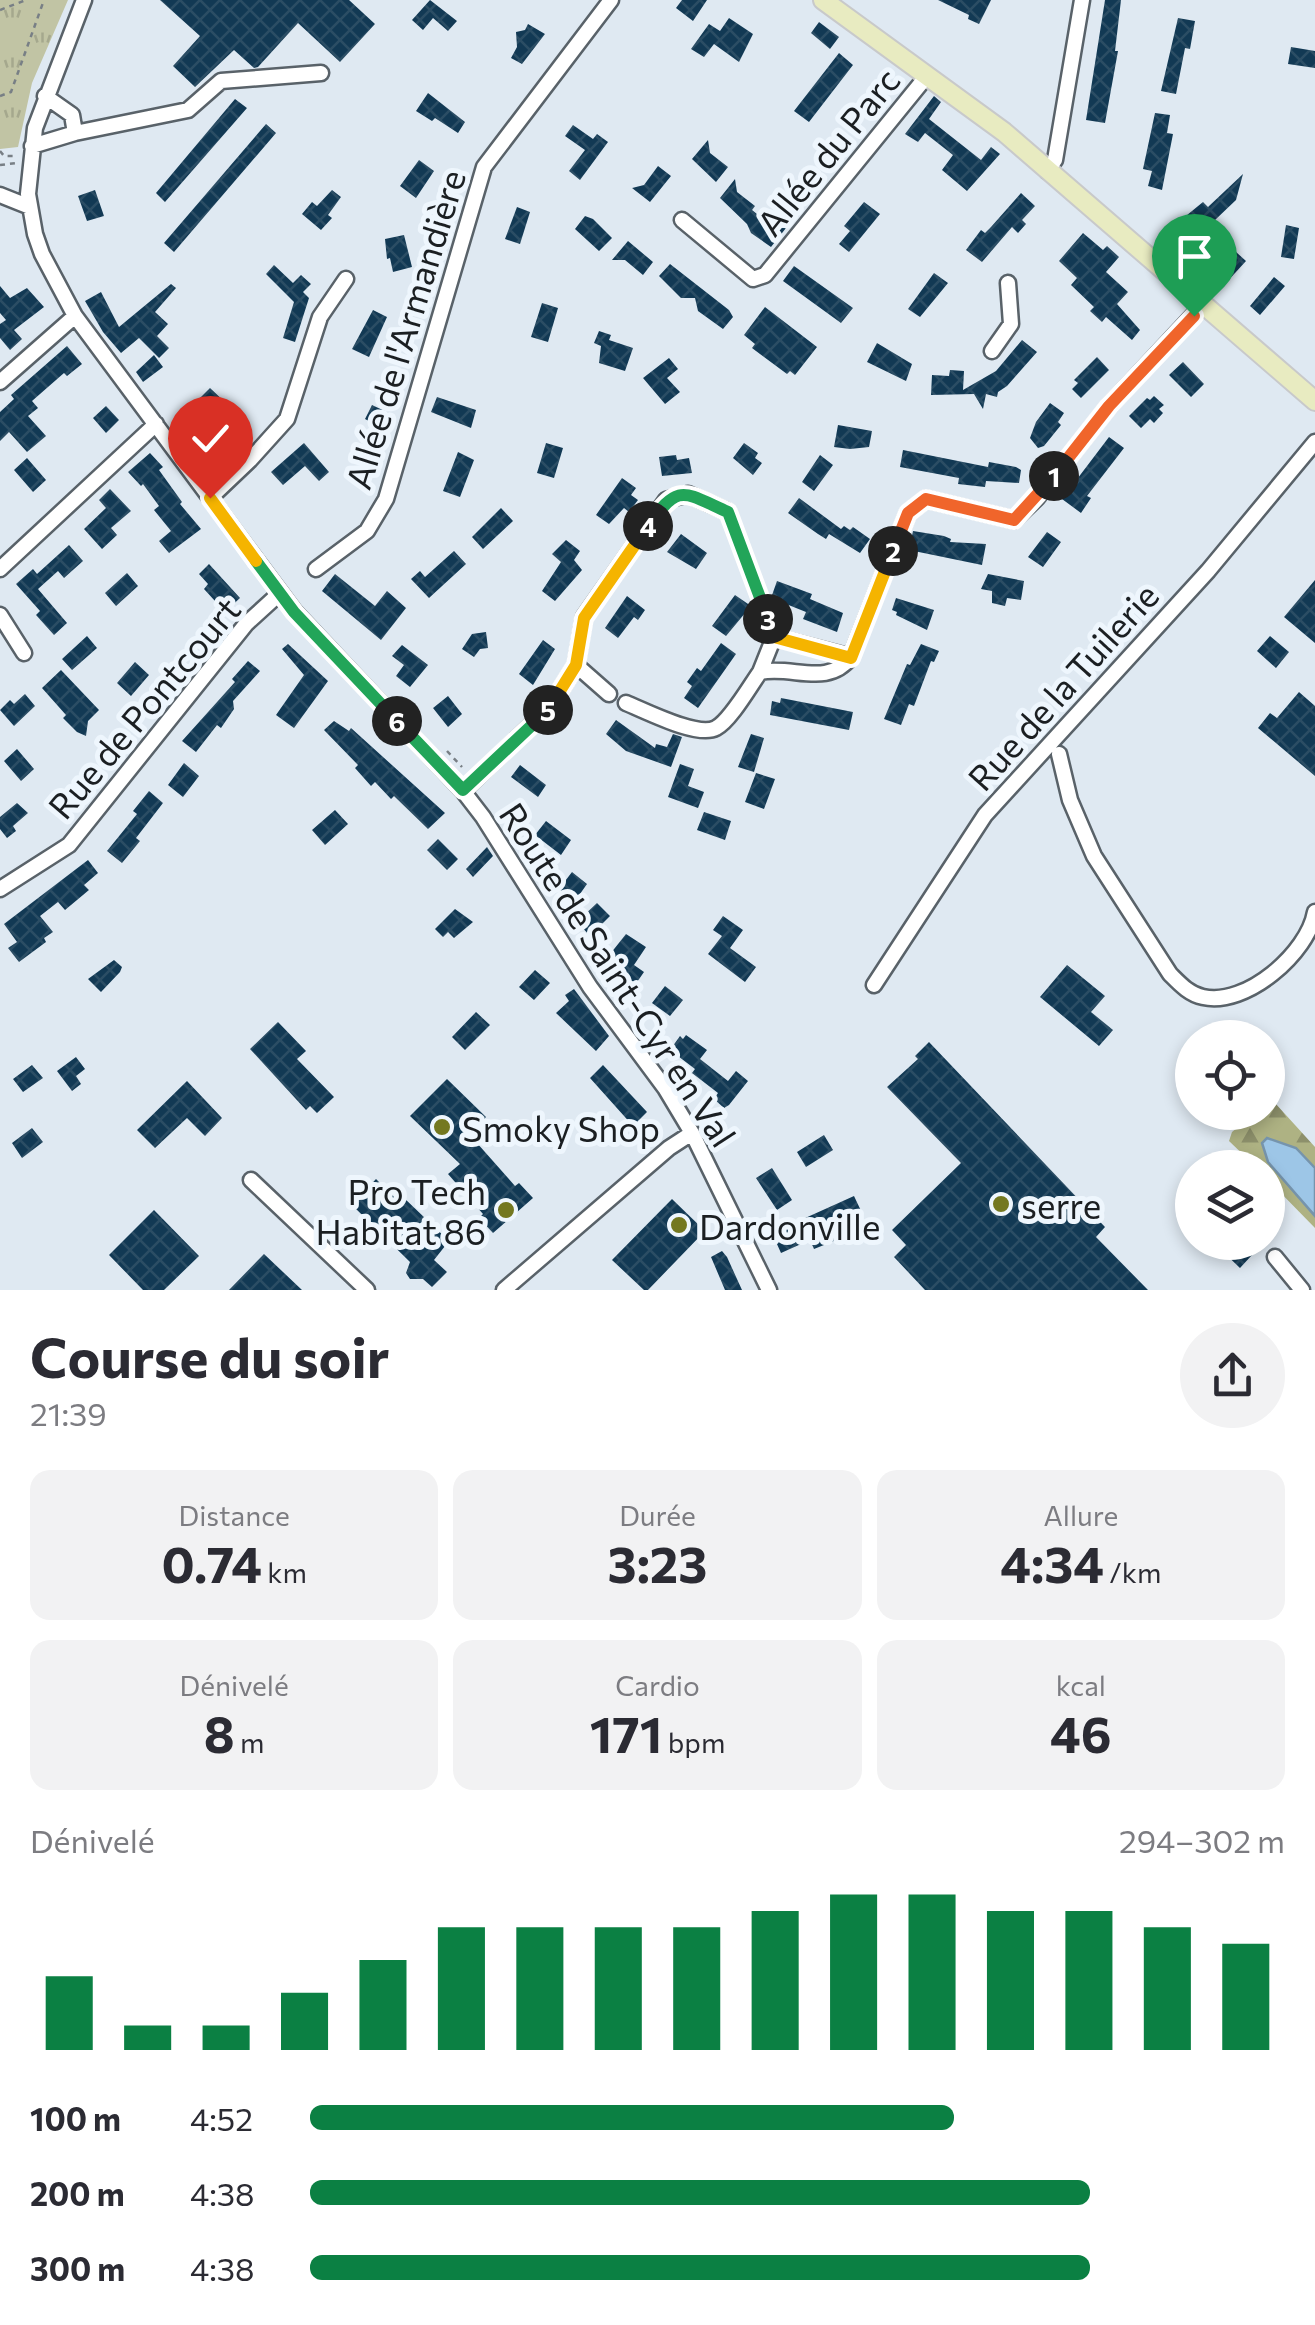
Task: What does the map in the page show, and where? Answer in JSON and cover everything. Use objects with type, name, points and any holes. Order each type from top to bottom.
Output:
[{"type":"main road","points":[[824,0],[1004,132],[1315,401]]},
{"type":"street","name":"Route de Saint-Cyr en Val","points":[[84,0],[27,151],[30,206],[42,254],[76,316],[280,593],[334,657],[463,790],[590,987],[665,1088],[692,1133],[769,1290]]},
{"type":"street","name":"Allée de l'Armandière","points":[[316,569],[368,531],[386,499],[484,167],[611,0]]},
{"type":"street","points":[[1047,171],[1055,160],[1082,0]]},
{"type":"street","points":[[27,151],[75,133],[188,110],[221,81],[321,73]]},
{"type":"street","name":"Allée du Parc","points":[[682,220],[753,280],[765,275],[926,77]]},
{"type":"street","points":[[45,96],[72,115],[75,133]]},
{"type":"street","points":[[0,195],[30,206]]},
{"type":"street","points":[[210,498],[286,419],[320,317],[346,279]]},
{"type":"street","points":[[992,351],[1011,324],[1008,282]]},
{"type":"street","points":[[760,672],[778,668],[831,674],[842,669],[851,658],[908,513],[926,499],[1014,520],[1037,498],[1109,406],[1202,306]]},
{"type":"street","points":[[0,382],[76,316]]},
{"type":"street","points":[[0,570],[156,424]]},
{"type":"street","name":"Rue de la Tuilerie","points":[[874,985],[985,815],[1208,571],[1315,442]]},
{"type":"street","points":[[463,790],[550,707],[576,665],[584,618],[666,500],[688,494],[728,512]]},
{"type":"street","name":"Rue de Pontcourt","points":[[0,889],[69,845],[246,624],[280,593]]},
{"type":"street","points":[[0,615],[24,653]]},
{"type":"street","points":[[626,703],[694,730],[709,731],[720,727],[760,672],[774,637],[851,658]]},
{"type":"street","points":[[576,665],[609,694]]},
{"type":"street","points":[[1059,754],[1070,800],[1094,856],[1170,974],[1184,989],[1204,997],[1231,997],[1248,989],[1280,967],[1304,943],[1315,912]]},
{"type":"street","points":[[504,1290],[668,1148],[692,1133]]},
{"type":"street","points":[[251,1180],[367,1290]]},
{"type":"street","points":[[1277,1260],[1302,1290]]},
{"type":"path","points":[[0,10],[26,0]]},
{"type":"path","points":[[0,96],[10,92],[44,0]]},
{"type":"path","points":[[0,151],[4,156],[27,151]]},
{"type":"path","points":[[0,165],[21,163]]},
{"type":"path","points":[[728,512],[774,637]]},
{"type":"green space","points":[[0,0],[68,0],[32,83],[18,147],[0,149]]},
{"type":"green space","points":[[1285,1114],[1315,1147],[1315,1228],[1285,1197],[1285,1150],[1238,1150],[1229,1141],[1232,1132],[1285,1130]]},
{"type":"water","points":[[1267,1138],[1296,1148],[1315,1168],[1315,1216],[1285,1182],[1285,1150],[1264,1150],[1262,1143]]},
{"type":"building","points":[[160,0],[349,0],[375,24],[340,62],[298,23],[258,67],[254,68],[234,50],[195,87],[173,66],[200,36]]},
{"type":"building","points":[[430,0],[457,21],[448,31],[433,18],[423,30],[412,20]]},
{"type":"building","points":[[682,0],[707,0],[693,21],[676,8]]},
{"type":"building","points":[[938,0],[991,0],[979,24]]},
{"type":"building","points":[[1105,0],[1121,0],[1118,51],[1105,123],[1086,120]]},
{"type":"building","points":[[729,18],[753,34],[739,62],[714,44],[704,57],[691,49],[709,24],[720,31]]},
{"type":"building","points":[[1178,18],[1195,21],[1176,94],[1161,91]]},
{"type":"building","points":[[819,22],[839,37],[830,49],[811,33]]},
{"type":"building","points":[[528,24],[545,34],[522,64],[511,58],[517,47],[516,32],[525,30]]},
{"type":"building","points":[[1291,47],[1315,51],[1315,68],[1288,64]]},
{"type":"building","points":[[839,53],[853,65],[809,122],[794,111]]},
{"type":"building","points":[[428,93],[465,122],[458,133],[416,111]]},
{"type":"building","points":[[934,96],[941,102],[929,119],[981,160],[991,147],[1000,154],[967,191],[942,170],[953,155],[925,133],[918,142],[905,134]]},
{"type":"building","points":[[235,99],[247,108],[165,202],[156,193]]},
{"type":"building","points":[[1155,113],[1170,115],[1167,133],[1173,134],[1162,190],[1148,186],[1152,171],[1143,169]]},
{"type":"building","points":[[266,124],[276,133],[174,252],[164,243]]},
{"type":"building","points":[[573,125],[593,139],[597,134],[608,142],[580,180],[569,171],[585,150],[565,136]]},
{"type":"building","points":[[708,140],[710,153],[728,167],[716,182],[692,159]]},
{"type":"building","points":[[419,160],[434,171],[416,198],[400,186]]},
{"type":"building","points":[[658,166],[671,176],[650,202],[632,188],[644,185]]},
{"type":"building","points":[[1243,174],[1236,200],[1172,261],[1156,247],[1181,220],[1203,202],[1208,207]]},
{"type":"building","points":[[735,179],[737,192],[755,206],[752,210],[774,228],[786,228],[771,247],[751,233],[720,198]]},
{"type":"building","points":[[95,190],[104,216],[87,221],[78,196]]},
{"type":"building","points":[[332,190],[341,197],[328,215],[332,218],[321,230],[302,214],[312,202],[317,206]]},
{"type":"building","points":[[1021,193],[1035,206],[1022,220],[1026,224],[1018,233],[1012,227],[982,262],[966,250],[981,230],[985,233]]},
{"type":"building","points":[[864,202],[880,214],[849,252],[839,244],[850,231],[844,226]]},
{"type":"building","points":[[517,207],[530,212],[520,244],[505,239]]},
{"type":"building","points":[[585,216],[612,238],[599,251],[575,229]]},
{"type":"building","points":[[1286,225],[1299,228],[1294,259],[1281,257]]},
{"type":"building","points":[[1083,233],[1103,250],[1107,246],[1119,257],[1106,272],[1128,292],[1117,304],[1140,330],[1132,340],[1106,317],[1102,322],[1090,311],[1094,307],[1071,285],[1077,278],[1059,261]]},
{"type":"building","points":[[404,235],[412,267],[393,272],[385,239]]},
{"type":"building","points":[[628,241],[653,262],[643,275],[625,260],[612,260]]},
{"type":"building","points":[[1236,252],[1246,261],[1225,284],[1215,276]]},
{"type":"building","points":[[670,264],[729,310],[733,317],[723,329],[698,311],[695,298],[681,298],[659,276]]},
{"type":"building","points":[[274,265],[293,283],[301,275],[311,284],[303,292],[309,298],[295,342],[283,338],[294,302],[266,274]]},
{"type":"building","points":[[794,266],[853,308],[841,323],[783,281]]},
{"type":"building","points":[[934,273],[948,283],[920,317],[908,309]]},
{"type":"building","points":[[1274,277],[1285,286],[1260,315],[1250,306]]},
{"type":"building","points":[[171,284],[176,288],[155,312],[168,324],[157,336],[169,348],[159,358],[139,338],[121,353],[85,301],[101,292],[119,327]]},
{"type":"building","points":[[0,286],[10,298],[27,288],[44,307],[14,330],[22,339],[10,350],[0,338],[0,324],[6,320],[0,313]]},
{"type":"building","points":[[542,303],[558,308],[548,342],[531,337]]},
{"type":"building","points":[[765,307],[817,347],[795,375],[790,371],[787,374],[752,348],[755,344],[744,335]]},
{"type":"building","points":[[373,310],[387,317],[369,357],[352,349]]},
{"type":"building","points":[[599,331],[611,335],[609,340],[633,348],[625,371],[599,363],[601,346],[594,343]]},
{"type":"building","points":[[1022,340],[1037,352],[997,397],[986,394],[983,409],[974,394],[931,395],[932,375],[949,376],[950,370],[964,371],[963,390],[996,371]]},
{"type":"building","points":[[877,343],[912,364],[906,381],[867,362]]},
{"type":"building","points":[[67,346],[82,364],[67,376],[64,373],[32,401],[38,408],[28,416],[46,436],[27,452],[9,432],[0,441],[0,412],[14,399],[11,395]]},
{"type":"building","points":[[154,355],[163,367],[143,382],[136,372]]},
{"type":"building","points":[[1097,357],[1109,370],[1081,398],[1072,389],[1078,383],[1074,380]]},
{"type":"building","points":[[669,358],[678,369],[667,378],[680,392],[665,404],[643,378]]},
{"type":"building","points":[[1183,362],[1204,384],[1191,397],[1169,375]]},
{"type":"building","points":[[210,388],[230,407],[217,421],[196,402]]},
{"type":"building","points":[[1154,396],[1164,405],[1159,409],[1163,413],[1154,423],[1150,419],[1141,428],[1129,416]]},
{"type":"building","points":[[437,397],[476,410],[471,428],[431,412]]},
{"type":"building","points":[[1050,403],[1064,413],[1058,422],[1061,425],[1038,448],[1030,438]]},
{"type":"building","points":[[372,405],[391,414],[384,429],[365,419]]},
{"type":"building","points":[[106,406],[119,420],[106,433],[93,418]]},
{"type":"building","points":[[838,425],[872,431],[869,447],[834,447]]},
{"type":"building","points":[[1109,437],[1124,448],[1087,496],[1091,498],[1081,513],[1062,499]]},
{"type":"building","points":[[304,443],[329,472],[319,481],[305,466],[283,485],[271,472]]},
{"type":"building","points":[[546,443],[563,448],[554,478],[537,473]]},
{"type":"building","points":[[744,443],[758,453],[755,458],[762,463],[753,475],[733,458]]},
{"type":"building","points":[[903,450],[988,467],[989,462],[1016,467],[1021,470],[1019,483],[986,481],[985,487],[958,484],[959,478],[900,467]]},
{"type":"building","points":[[458,452],[474,460],[460,497],[443,491]]},
{"type":"building","points":[[150,453],[163,467],[159,470],[180,504],[201,529],[169,553],[159,541],[171,531],[154,510],[159,506],[128,472]]},
{"type":"building","points":[[676,455],[677,460],[689,458],[692,473],[662,476],[659,457]]},
{"type":"building","points":[[820,455],[833,465],[814,491],[802,482]]},
{"type":"building","points":[[27,458],[46,480],[33,492],[14,470]]},
{"type":"building","points":[[622,478],[636,488],[631,495],[638,500],[629,512],[624,508],[609,524],[596,515]]},
{"type":"building","points":[[110,489],[131,511],[111,528],[117,535],[102,549],[84,529],[106,508],[99,500]]},
{"type":"building","points":[[799,498],[841,529],[853,527],[870,539],[860,553],[829,534],[826,539],[788,513]]},
{"type":"building","points":[[501,508],[513,521],[483,549],[472,537]]},
{"type":"building","points":[[913,531],[944,536],[950,542],[986,544],[982,565],[909,550]]},
{"type":"building","points":[[1047,532],[1061,542],[1043,567],[1028,557]]},
{"type":"building","points":[[681,534],[707,553],[696,569],[667,552]]},
{"type":"building","points":[[566,540],[580,551],[574,560],[582,570],[555,601],[542,591],[561,562],[552,554]]},
{"type":"building","points":[[69,545],[83,561],[64,578],[58,571],[38,589],[67,623],[54,635],[36,615],[40,611],[16,584],[33,569],[37,574]]},
{"type":"building","points":[[454,551],[466,564],[429,598],[411,579],[420,571],[425,577]]},
{"type":"building","points":[[209,564],[240,598],[225,612],[204,589],[208,584],[199,574]]},
{"type":"building","points":[[127,573],[138,586],[116,606],[105,593]]},
{"type":"building","points":[[335,574],[375,606],[387,591],[406,608],[381,640],[322,591]]},
{"type":"building","points":[[988,574],[1024,581],[1021,600],[1007,598],[1005,606],[992,603],[992,591],[981,589]]},
{"type":"building","points":[[1315,580],[1315,643],[1284,617]]},
{"type":"building","points":[[777,581],[812,594],[810,599],[843,613],[837,632],[803,619],[806,612],[771,598]]},
{"type":"building","points":[[735,595],[751,606],[726,636],[712,626]]},
{"type":"building","points":[[627,596],[645,610],[638,620],[634,617],[618,638],[605,628]]},
{"type":"building","points":[[896,598],[934,610],[927,630],[896,615],[892,610]]},
{"type":"building","points":[[486,632],[488,648],[480,649],[474,657],[462,649],[472,634]]},
{"type":"building","points":[[87,636],[97,648],[72,670],[62,659]]},
{"type":"building","points":[[1270,636],[1289,652],[1276,668],[1257,651]]},
{"type":"building","points":[[543,640],[555,649],[533,685],[519,674]]},
{"type":"building","points":[[721,643],[736,654],[698,708],[684,698],[692,686],[687,682],[697,668],[701,671]]},
{"type":"building","points":[[288,644],[328,681],[294,728],[276,715],[304,675],[282,649]]},
{"type":"building","points":[[921,644],[939,651],[931,661],[914,706],[909,704],[901,725],[884,719],[907,664],[910,665]]},
{"type":"building","points":[[402,645],[428,665],[410,687],[396,676],[404,665],[392,656]]},
{"type":"building","points":[[248,661],[260,671],[233,701],[234,709],[221,728],[217,725],[196,752],[182,741],[235,682],[232,679]]},
{"type":"building","points":[[135,662],[149,675],[131,696],[117,683]]},
{"type":"building","points":[[61,670],[99,710],[88,721],[86,736],[63,718],[66,715],[42,688]]},
{"type":"building","points":[[1299,692],[1315,706],[1315,776],[1258,728],[1270,713],[1277,718]]},
{"type":"building","points":[[25,694],[35,706],[14,726],[0,710],[10,700],[14,704]]},
{"type":"building","points":[[448,696],[462,714],[448,727],[433,708]]},
{"type":"building","points":[[781,698],[853,712],[849,730],[770,715],[772,701],[780,703]]},
{"type":"building","points":[[616,720],[655,748],[656,744],[667,747],[673,734],[682,737],[671,767],[626,751],[606,734]]},
{"type":"building","points":[[334,721],[349,731],[351,728],[445,813],[428,829],[394,796],[391,799],[375,782],[371,786],[355,768],[358,765],[324,730]]},
{"type":"building","points":[[751,734],[764,738],[754,772],[738,767]]},
{"type":"building","points":[[17,749],[34,769],[21,781],[4,761]]},
{"type":"building","points":[[184,763],[199,776],[183,797],[168,785]]},
{"type":"building","points":[[680,764],[694,769],[688,786],[704,792],[698,808],[668,797]]},
{"type":"building","points":[[520,765],[546,785],[538,797],[511,777]]},
{"type":"building","points":[[756,773],[775,779],[764,809],[745,802]]},
{"type":"building","points":[[149,791],[163,803],[122,863],[107,851],[137,814],[133,811]]},
{"type":"building","points":[[17,803],[28,813],[13,826],[16,831],[7,838],[0,829],[0,817]]},
{"type":"building","points":[[335,810],[348,824],[325,845],[312,830]]},
{"type":"building","points":[[704,812],[731,821],[725,840],[697,830]]},
{"type":"building","points":[[546,821],[571,840],[561,855],[535,835]]},
{"type":"building","points":[[438,839],[458,859],[447,870],[427,850]]},
{"type":"building","points":[[487,847],[493,856],[473,877],[466,869]]},
{"type":"building","points":[[88,860],[98,873],[84,885],[89,890],[65,910],[58,902],[40,916],[53,932],[19,962],[8,948],[17,942],[4,924]]},
{"type":"building","points":[[572,872],[587,884],[575,901],[559,889]]},
{"type":"building","points":[[597,903],[610,916],[590,936],[579,920]]},
{"type":"building","points":[[455,909],[473,922],[454,938],[448,932],[443,937],[435,929]]},
{"type":"building","points":[[723,916],[743,930],[730,948],[756,967],[745,982],[708,954],[722,936],[713,930]]},
{"type":"building","points":[[626,934],[646,947],[634,965],[644,972],[635,985],[603,963]]},
{"type":"building","points":[[114,960],[122,967],[120,972],[101,992],[88,979]]},
{"type":"building","points":[[1067,965],[1105,996],[1091,1012],[1113,1030],[1099,1046],[1040,997]]},
{"type":"building","points":[[535,970],[550,983],[534,1000],[519,987]]},
{"type":"building","points":[[665,986],[683,1000],[670,1016],[652,1003]]},
{"type":"building","points":[[574,989],[609,1036],[596,1051],[556,1013],[569,1001],[565,995]]},
{"type":"building","points":[[476,1012],[490,1025],[465,1050],[452,1037]]},
{"type":"building","points":[[278,1022],[306,1051],[297,1059],[334,1097],[317,1113],[310,1106],[306,1110],[250,1049]]},
{"type":"building","points":[[686,1035],[707,1050],[700,1059],[728,1081],[736,1071],[748,1081],[724,1108],[714,1099],[718,1093],[670,1050],[680,1036],[683,1039]]},
{"type":"building","name":"serre","points":[[929,1042],[1105,1227],[1096,1237],[1148,1290],[925,1290],[894,1257],[906,1245],[892,1230],[961,1163],[887,1087],[918,1059],[915,1056]]},
{"type":"building","points":[[76,1057],[85,1069],[76,1076],[81,1084],[72,1091],[57,1071]]},
{"type":"building","points":[[32,1065],[43,1078],[23,1092],[13,1079]]},
{"type":"building","points":[[603,1065],[647,1112],[633,1126],[590,1078]]},
{"type":"building","points":[[447,1079],[486,1117],[469,1134],[515,1186],[519,1183],[533,1198],[493,1233],[479,1218],[483,1214],[448,1174],[460,1164],[410,1116]]},
{"type":"building","points":[[187,1081],[222,1118],[205,1136],[187,1118],[155,1148],[137,1130]]},
{"type":"building","points":[[32,1128],[43,1142],[22,1158],[12,1143]]},
{"type":"building","points":[[824,1135],[833,1150],[806,1167],[797,1152]]},
{"type":"building","points":[[772,1168],[792,1200],[777,1210],[756,1178]]},
{"type":"building","points":[[376,1179],[399,1202],[403,1197],[449,1241],[434,1260],[447,1272],[432,1287],[423,1279],[410,1279],[406,1273],[410,1262],[352,1205]]},
{"type":"building","points":[[854,1196],[863,1215],[834,1229],[839,1239],[814,1249],[810,1240],[781,1253],[772,1233]]},
{"type":"building","points":[[672,1199],[705,1231],[644,1290],[612,1260]]},
{"type":"building","points":[[154,1210],[199,1256],[164,1290],[143,1290],[109,1255]]},
{"type":"building","points":[[722,1251],[742,1290],[725,1290],[711,1257]]},
{"type":"building","points":[[264,1254],[302,1290],[229,1290]]},
{"type":"building","points":[[1232,1260],[1247,1260],[1240,1268]]},
{"type":"place","name":"Smoky Shop","points":[[442,1127]]},
{"type":"place","name":"serre","points":[[1001,1204]]},
{"type":"place","name":"Pro Tech Habitat 86","points":[[506,1210]]},
{"type":"place","name":"Dardonville","points":[[679,1225]]},
{"type":"route","points":[[210,498],[294,612],[463,790],[550,707],[576,665],[580,630],[589,608],[666,500],[688,494],[728,512],[774,637],[851,658],[908,513],[926,499],[1014,520],[1037,498],[1109,406],[1194,316]]}]
